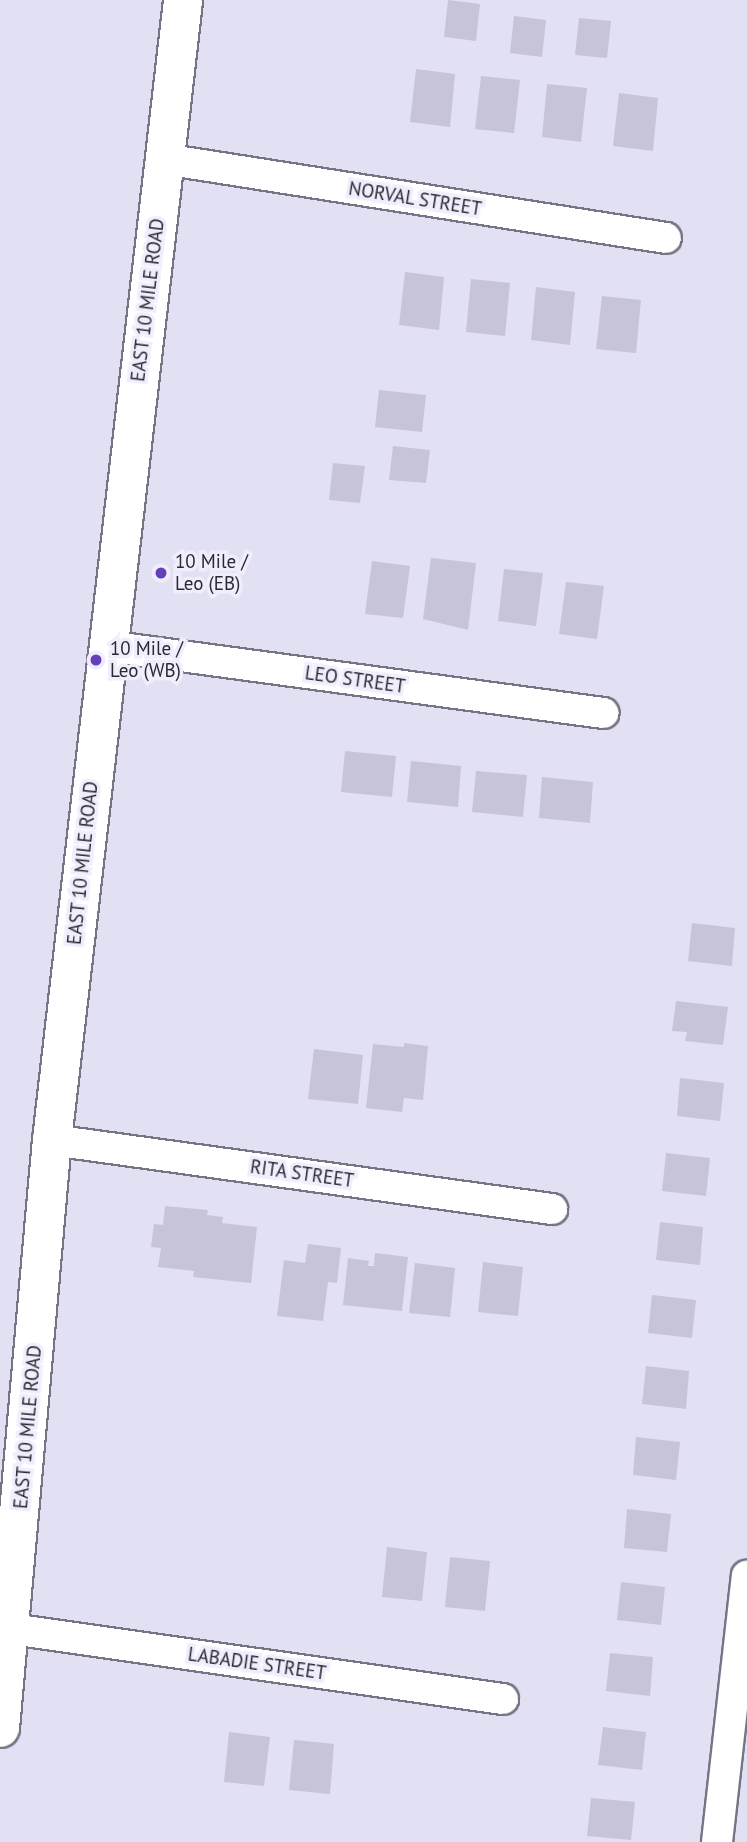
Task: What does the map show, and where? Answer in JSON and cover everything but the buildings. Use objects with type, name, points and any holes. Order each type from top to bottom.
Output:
[{"type":"street","name":"EAST 10 MILE ROAD","points":[[0,1728],[12,1629],[52,1140],[183,0]]},
{"type":"street","name":"NORVAL STREET","points":[[164,159],[666,238]]},
{"type":"street","name":"LEO STREET","points":[[107,646],[603,713]]},
{"type":"street","name":"RITA STREET","points":[[52,1140],[552,1209]]},
{"type":"street","points":[[717,1842],[747,1576]]},
{"type":"street","name":"LABADIE STREET","points":[[12,1629],[503,1699]]},
{"type":"place","name":"10 Mile / Leo (EB)","points":[[161,573]]},
{"type":"place","name":"10 Mile / Leo (WB)","points":[[96,660]]}]
